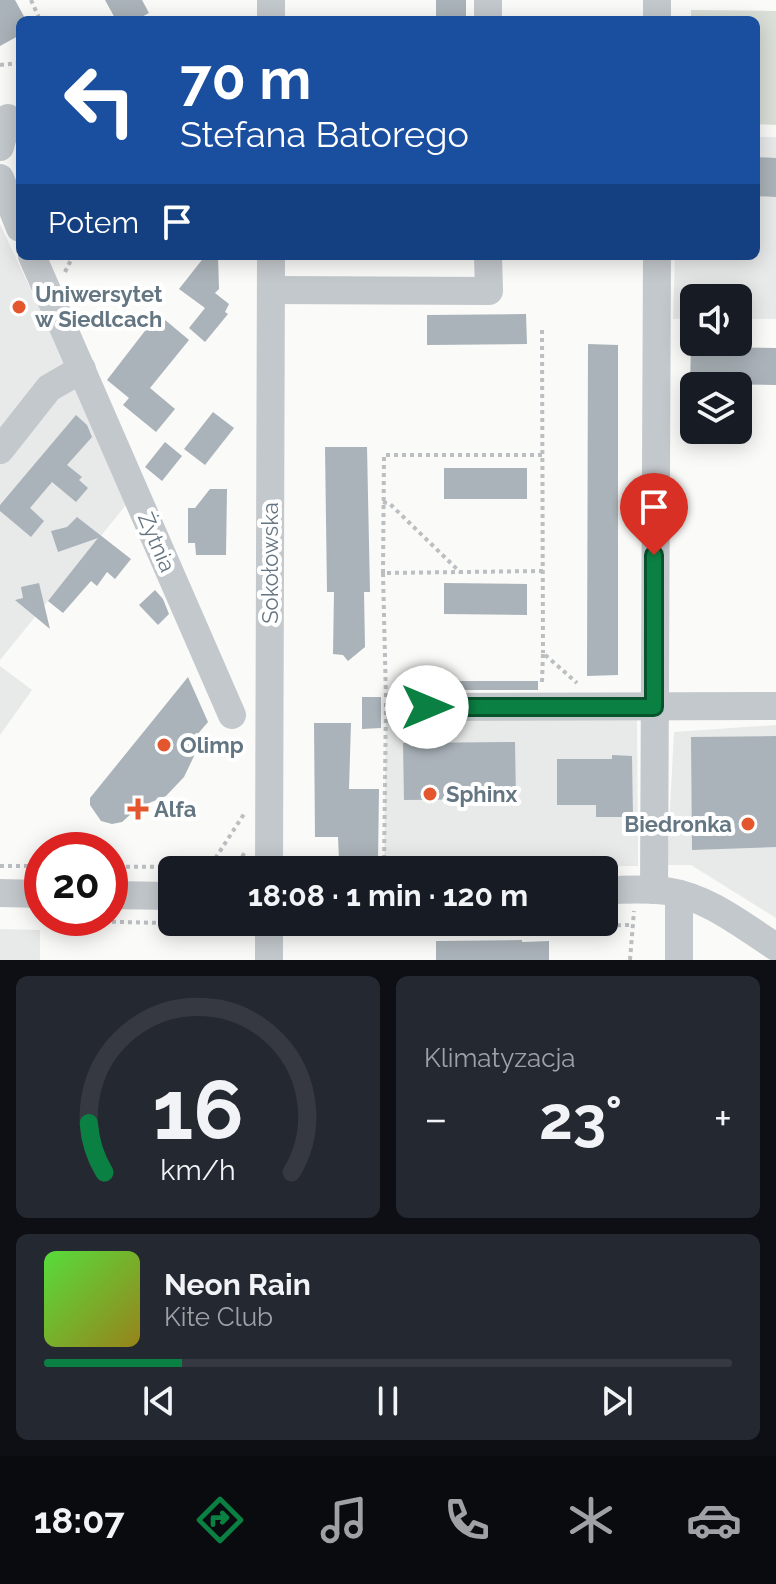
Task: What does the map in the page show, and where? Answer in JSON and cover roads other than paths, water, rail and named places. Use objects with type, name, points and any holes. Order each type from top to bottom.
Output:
[{"type":"street","points":[[0,147],[9,117]]},
{"type":"street","points":[[0,178],[16,218]]},
{"type":"street","name":"Żytnia","points":[[34,260],[232,715]]},
{"type":"street","name":"Sokołowska","points":[[269,856],[271,260]]},
{"type":"street","points":[[271,290],[489,291],[488,260]]},
{"type":"street","points":[[657,260],[656,897],[679,960]]},
{"type":"street","points":[[0,450],[49,388],[82,369]]},
{"type":"street","points":[[427,707],[776,706]]},
{"type":"street","points":[[618,892],[703,901],[776,947]]},
{"type":"street","points":[[0,893],[24,894]]},
{"type":"street","points":[[128,895],[158,896]]},
{"type":"street","points":[[269,936],[269,960]]},
{"type":"place","name":"Uniwersytet w Siedlcach","points":[[19,307]]},
{"type":"place","name":"Olimp","points":[[164,745]]},
{"type":"place","name":"Sphinx","points":[[430,794]]},
{"type":"place","name":"Alfa","points":[[138,809]]},
{"type":"place","name":"Biedronka","points":[[748,824]]}]
